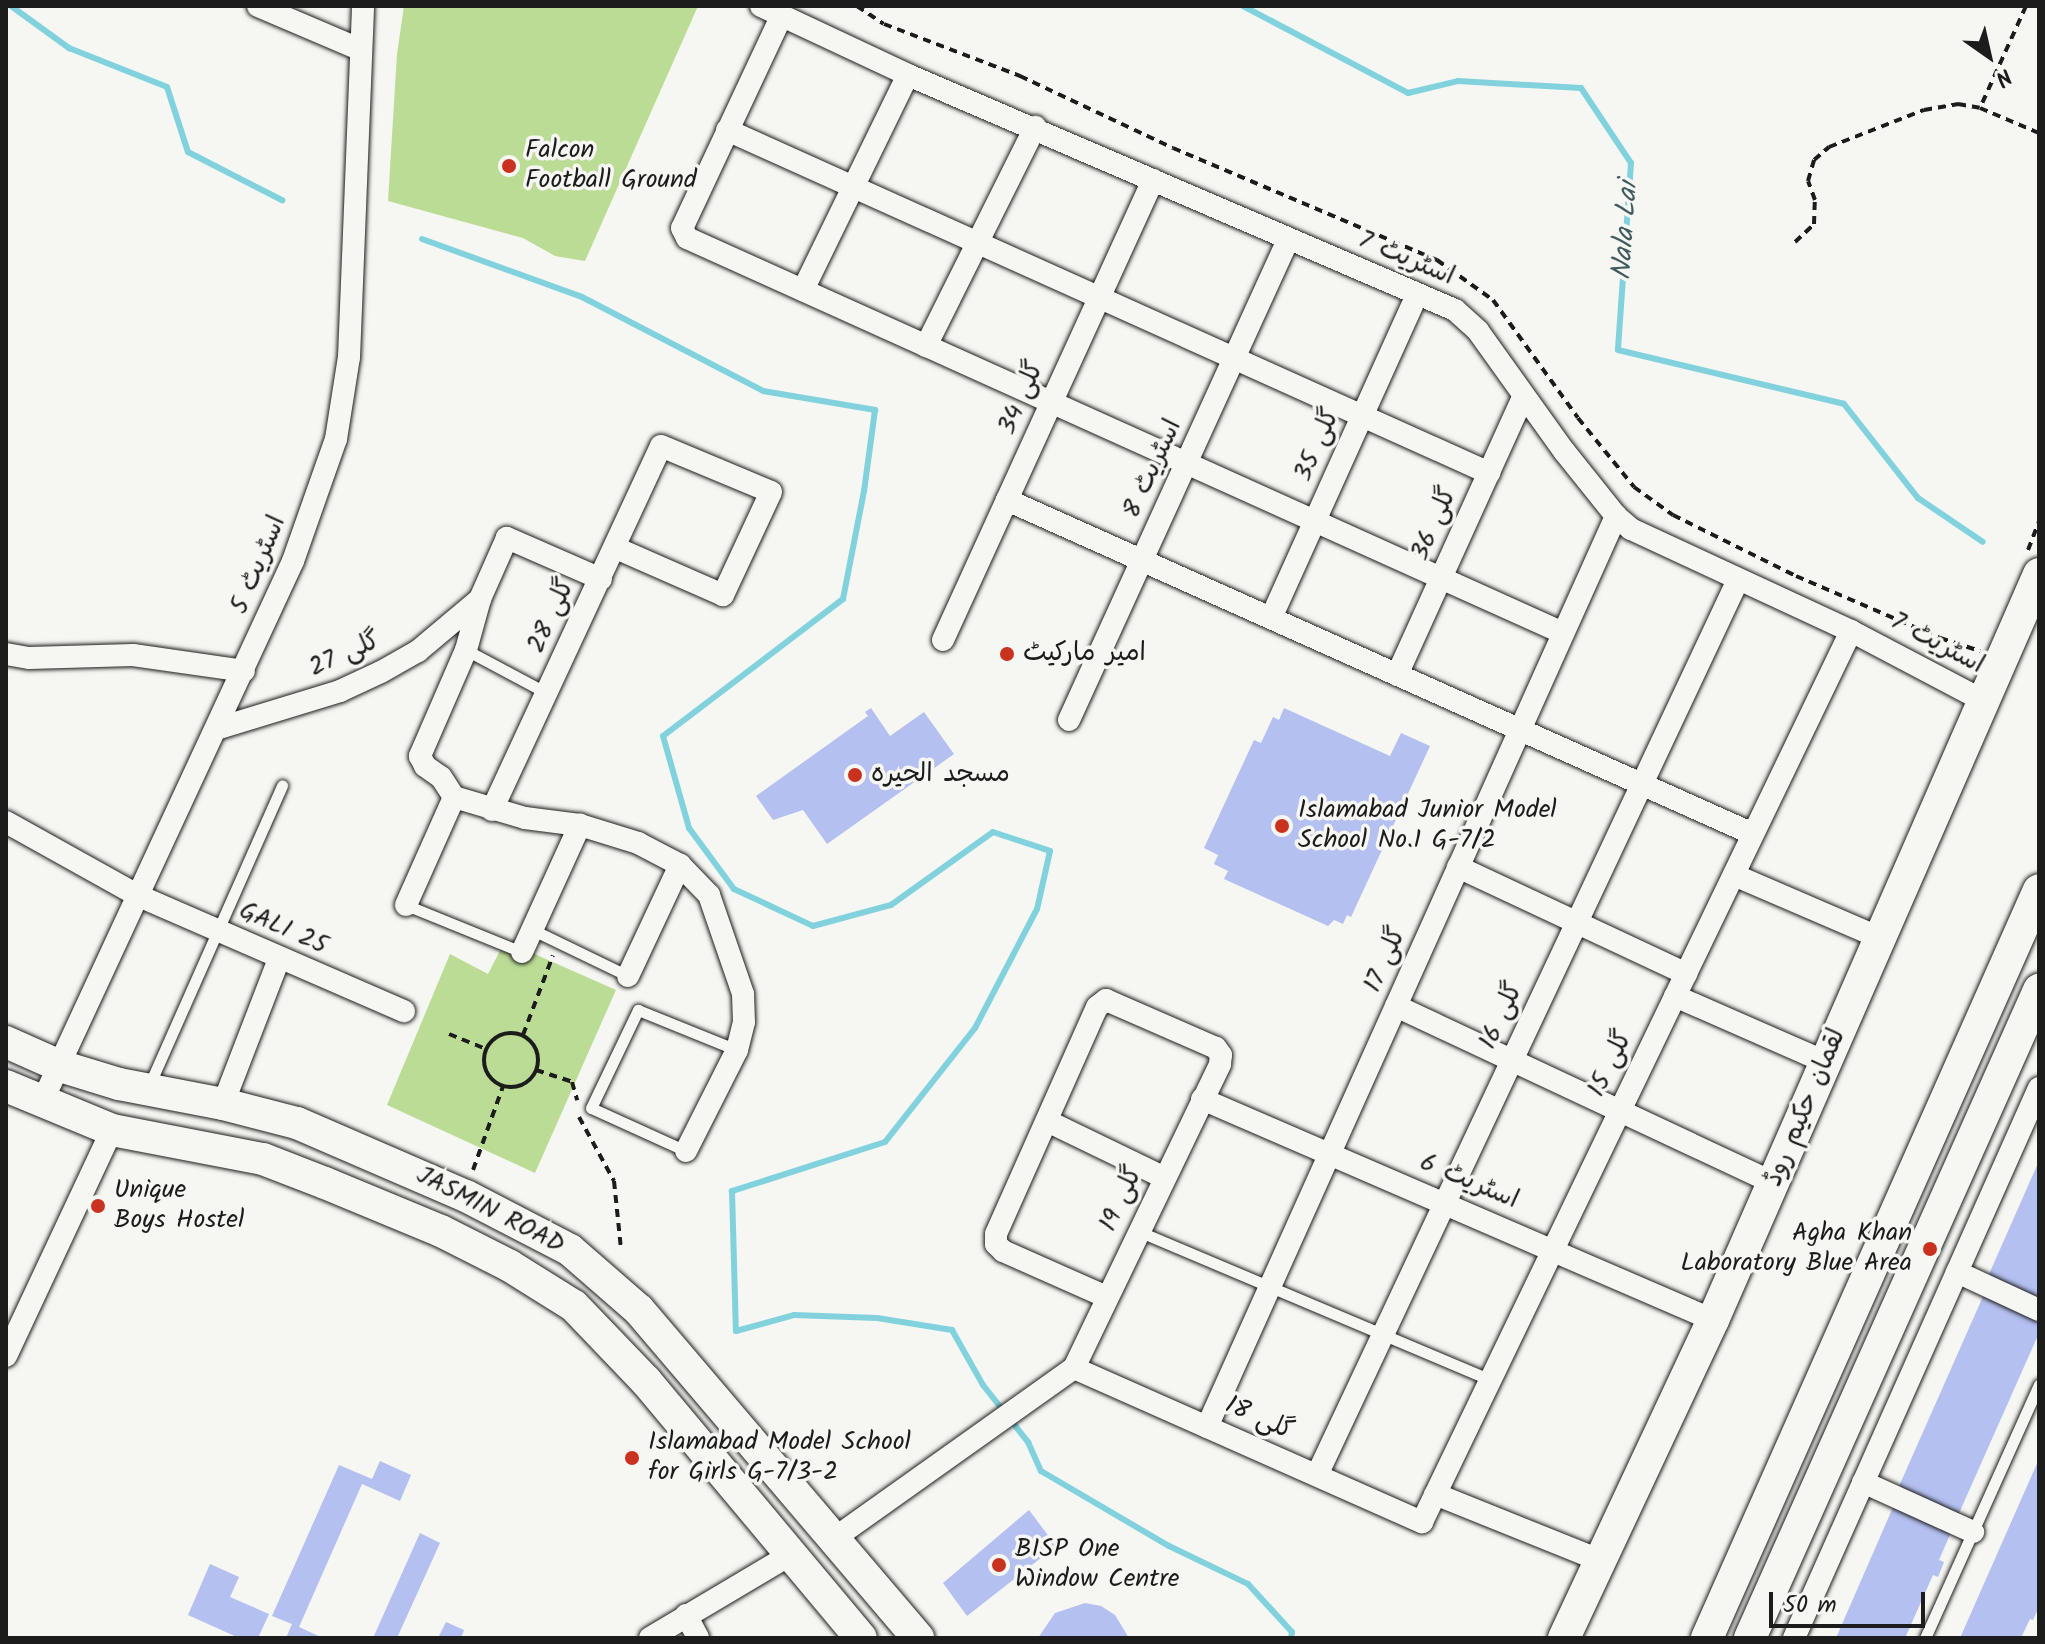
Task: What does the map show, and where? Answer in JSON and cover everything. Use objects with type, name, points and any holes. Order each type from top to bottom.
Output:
[{"type":"street","points":[[258,6],[359,49]]},
{"type":"street","name":"اسٹریٹ 5","points":[[42,1102],[293,561],[336,439],[349,357],[363,6]]},
{"type":"street","points":[[771,12],[727,130],[682,234],[1563,633]]},
{"type":"street","name":"اسٹریٹ 7","points":[[771,12],[908,75],[1455,310],[1478,331],[1523,397],[1616,516],[1631,529],[1851,631],[1984,701]]},
{"type":"street","points":[[803,290],[908,75]]},
{"type":"street","points":[[926,346],[1035,127]]},
{"type":"street","points":[[727,130],[1489,473]]},
{"type":"street","name":"گلی 34","points":[[943,640],[1153,180]]},
{"type":"street","name":"اسٹریٹ 8","points":[[1069,720],[1288,240]]},
{"type":"street","name":"گلی 35","points":[[1271,618],[1417,294]]},
{"type":"street","name":"گلی 36","points":[[1397,675],[1523,397]]},
{"type":"street","name":"گلی 28","points":[[492,810],[661,446],[771,492],[723,595],[616,548]]},
{"type":"street","points":[[1007,500],[1753,834]]},
{"type":"street","name":"گلی 17","points":[[1207,1427],[1616,516]]},
{"type":"street","name":"گلی 27","points":[[454,797],[441,777],[425,766],[420,756],[466,650],[480,599],[507,538],[601,579]]},
{"type":"street","name":"لقمان حکیم روڈ","points":[[1564,1638],[1713,1320],[2039,574]]},
{"type":"street","name":"گلی 16","points":[[1317,1475],[1738,580]]},
{"type":"street","name":"گلی 27","points":[[216,729],[340,691],[381,672],[418,651],[480,599]]},
{"type":"street","name":"گلی 15","points":[[1422,1522],[1851,631]]},
{"type":"street","points":[[6,654],[29,658],[133,655],[244,671]]},
{"type":"street","points":[[406,905],[454,797],[492,810],[580,825],[638,843],[680,865],[709,895],[743,994],[744,1022],[737,1050],[686,1151]]},
{"type":"street","name":"GALI 25","points":[[6,822],[139,896],[404,1011]]},
{"type":"street","points":[[522,952],[580,825]]},
{"type":"street","points":[[628,976],[680,865]]},
{"type":"street","points":[[1458,867],[1686,974]]},
{"type":"street","points":[[1734,875],[1880,938]]},
{"type":"street","points":[[1707,1638],[2039,890]]},
{"type":"street","points":[[223,1104],[279,959]]},
{"type":"street","points":[[1750,1638],[2039,990]]},
{"type":"street","points":[[1675,996],[1825,1062]]},
{"type":"street","name":"گلی 19","points":[[1047,1121],[1097,1007],[1106,1000],[1216,1048],[1221,1055],[1074,1368]]},
{"type":"street","points":[[1396,1006],[1773,1183]]},
{"type":"street","name":"JASMIN ROAD","points":[[6,1042],[60,1066],[147,1091],[223,1104],[297,1123],[342,1140],[537,1231],[570,1250],[639,1310],[918,1638]]},
{"type":"street","name":"JASMIN ROAD","points":[[6,1086],[112,1130],[211,1147],[275,1164],[441,1231],[510,1266],[574,1306],[646,1381],[861,1638]]},
{"type":"street","points":[[1794,1638],[2038,1093]]},
{"type":"street","name":"اسٹریٹ 6","points":[[1202,1099],[1554,1248],[1713,1320]]},
{"type":"street","points":[[1107,1297],[1003,1251],[996,1244],[996,1234],[1047,1121],[1163,1177]]},
{"type":"street","points":[[6,1356],[112,1130]]},
{"type":"street","points":[[1957,1272],[2039,1310]]},
{"type":"street","points":[[1856,1303],[1926,1341]]},
{"type":"street","points":[[832,1540],[1074,1368]]},
{"type":"street","name":"گلی 18","points":[[1074,1368],[1422,1522]]},
{"type":"street","points":[[1863,1482],[1973,1532]]},
{"type":"street","points":[[1435,1494],[1599,1560]]},
{"type":"street","points":[[650,1638],[790,1555]]},
{"type":"street","points":[[686,1615],[698,1638]]},
{"type":"lane","points":[[466,650],[548,693]]},
{"type":"lane","points":[[147,1091],[282,785]]},
{"type":"lane","points":[[406,905],[522,952]]},
{"type":"lane","points":[[533,930],[628,976]]},
{"type":"lane","points":[[686,1151],[591,1108],[638,1010],[737,1050]]},
{"type":"lane","points":[[1138,1231],[1490,1380]]},
{"type":"lane","points":[[1925,1638],[2039,1384]]},
{"type":"path","points":[[1980,108],[2026,6]]},
{"type":"path","points":[[1795,242],[1814,224],[1815,200],[1808,181],[1814,160],[1829,147],[1924,110],[1958,104],[1980,108],[2039,133]]},
{"type":"path","points":[[523,1035],[558,942]]},
{"type":"path","points":[[504,1033],[523,1035],[536,1049],[536,1070],[526,1083],[503,1086],[486,1071],[486,1049],[504,1033]]},
{"type":"path","points":[[449,1034],[486,1049]]},
{"type":"path","points":[[536,1070],[572,1082],[576,1087],[580,1124],[614,1181],[621,1249]]},
{"type":"path","points":[[473,1171],[503,1086]]},
{"type":"green space","name":"Falcon Football Ground","points":[[404,6],[698,6],[585,261],[555,256],[523,238],[388,201],[397,54]]},
{"type":"green space","points":[[505,941],[616,990],[535,1173],[387,1105],[450,954],[488,974]]},
{"type":"building","name":"مسجد الحیرہ","points":[[871,708],[890,736],[924,712],[954,754],[827,844],[803,810],[773,820],[756,796],[868,716],[865,712]]},
{"type":"building","name":"Islamabad Junior Model School No.1 G-7/2","points":[[1284,708],[1390,756],[1401,733],[1430,746],[1351,917],[1347,915],[1343,924],[1334,920],[1328,926],[1224,879],[1228,871],[1214,864],[1218,855],[1204,848],[1254,740],[1261,743],[1273,717],[1279,720]]},
{"type":"building","points":[[2039,1161],[2039,1304],[1986,1281]]},
{"type":"building","points":[[1985,1292],[2039,1316],[2039,1333],[1956,1520],[1896,1493]]},
{"type":"building","points":[[2039,1459],[2039,1607],[2021,1638],[1960,1638]]},
{"type":"building","points":[[380,1461],[411,1475],[400,1501],[362,1484],[299,1627],[323,1638],[286,1638],[292,1624],[272,1616],[339,1465],[372,1479]]},
{"type":"building","points":[[1894,1505],[1952,1530],[1939,1560],[1944,1562],[1938,1577],[1933,1575],[1905,1638],[1836,1638]]},
{"type":"building","name":"BISP One Window Centre","points":[[1029,1510],[1056,1546],[967,1616],[943,1583]]},
{"type":"building","points":[[420,1533],[440,1543],[397,1638],[373,1638]]},
{"type":"building","points":[[210,1564],[239,1577],[230,1597],[269,1614],[258,1638],[239,1638],[188,1615]]},
{"type":"building","points":[[1085,1603],[1101,1606],[1115,1615],[1129,1638],[1038,1638],[1055,1613]]},
{"type":"building","points":[[446,1622],[464,1630],[461,1638],[438,1638]]},
{"type":"waterway","points":[[11,6],[69,48],[167,87],[188,152],[282,200]]},
{"type":"waterway","name":"Nala Lai","points":[[1243,6],[1408,93],[1458,81],[1581,88],[1631,163],[1618,350],[1844,404],[1918,498],[1983,542]]},
{"type":"waterway","points":[[422,239],[582,297],[763,391],[875,410],[864,491],[843,599],[663,736],[689,828],[734,889],[813,926],[891,905],[993,832],[1050,851],[1037,909],[975,1028],[885,1142],[732,1191],[736,1331],[794,1315],[877,1318],[952,1330],[983,1385],[1028,1442],[1041,1471],[1169,1546],[1248,1584],[1292,1632],[1291,1638]]},
{"type":"place","name":"Falcon Football Ground","points":[[509,166]]},
{"type":"place","name":"امیر مارکیٹ","points":[[1007,654]]},
{"type":"place","name":"مسجد الحیرہ","points":[[855,775]]},
{"type":"place","name":"Islamabad Junior Model School No.1 G-7/2","points":[[1282,826]]},
{"type":"place","name":"Unique Boys Hostel","points":[[98,1206]]},
{"type":"place","name":"Agha Khan Laboratory Blue Area","points":[[1930,1249]]},
{"type":"place","name":"Islamabad Model School for Girls G-7/3-2","points":[[632,1458]]},
{"type":"place","name":"BISP One Window Centre","points":[[999,1565]]}]
